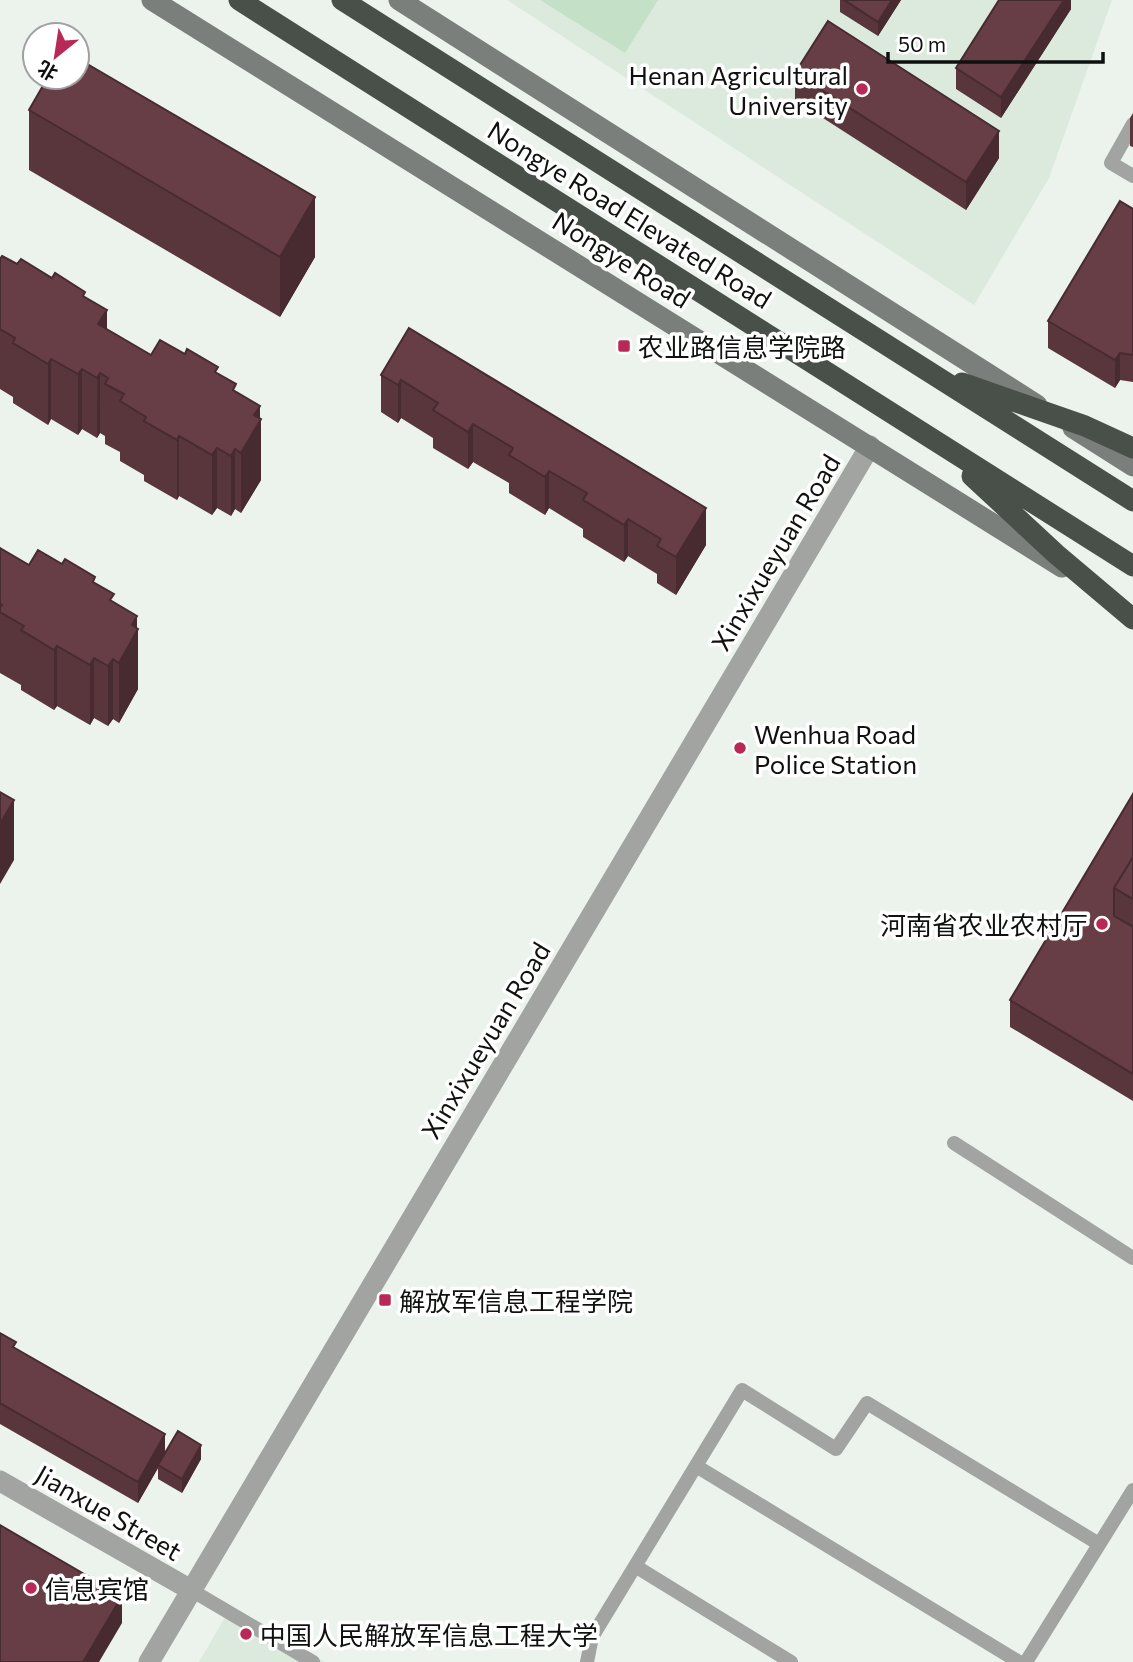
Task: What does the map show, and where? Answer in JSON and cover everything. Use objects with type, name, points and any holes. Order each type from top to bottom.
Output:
[{"type":"highway","name":"Nongye Road Elevated Road","points":[[239,0],[1133,566]]},
{"type":"highway","name":"Nongye Road Elevated Road","points":[[342,0],[1133,501]]},
{"type":"highway","points":[[927,370],[1085,426],[1133,448]]},
{"type":"highway","points":[[932,439],[1056,554],[1133,619]]},
{"type":"street","name":"Nongye Road","points":[[152,0],[1133,612]]},
{"type":"street","points":[[399,0],[1133,466]]},
{"type":"street","name":"Xinxixueyuan Road","points":[[149,1662],[870,446]]},
{"type":"street","name":"Jianxue Street","points":[[0,1481],[191,1590]]},
{"type":"lane","points":[[1133,124],[1111,163],[1133,176]]},
{"type":"lane","points":[[954,1143],[1133,1258]]},
{"type":"lane","points":[[587,1662],[592,1637],[742,1390],[836,1449],[867,1403],[1099,1544]]},
{"type":"lane","points":[[696,1466],[1019,1662]]},
{"type":"lane","points":[[1026,1662],[1133,1490]]},
{"type":"lane","points":[[635,1566],[791,1662]]},
{"type":"lane","points":[[191,1590],[313,1662]]},
{"type":"shaded area","name":"Henan Agricultural University","points":[[507,0],[1112,0],[1049,178],[974,305]]},
{"type":"shaded area","name":"中国人民解放军信息工程大学","points":[[231,1607],[325,1662],[199,1662]]},
{"type":"green space","points":[[540,0],[658,0],[625,53]]},
{"type":"building","points":[[844,0],[892,0],[878,22]]},
{"type":"building","points":[[999,0],[1064,0],[1001,97],[956,68]]},
{"type":"building","points":[[828,21],[999,131],[966,182],[795,73]]},
{"type":"building","points":[[91,66],[315,197],[280,257],[29,110],[40,91],[91,91]]},
{"type":"building","points":[[1120,201],[1133,209],[1133,355],[1120,353],[1115,360],[1048,321]]},
{"type":"building","points":[[2,256],[17,264],[21,259],[52,278],[55,273],[85,292],[83,296],[107,310],[98,324],[151,355],[160,340],[185,354],[187,349],[218,367],[215,372],[236,384],[233,390],[260,406],[254,415],[261,419],[241,453],[235,449],[231,456],[217,448],[212,455],[179,436],[177,440],[144,421],[146,417],[120,401],[124,394],[105,384],[108,378],[100,373],[97,378],[82,369],[78,374],[51,359],[48,364],[13,343],[15,338],[0,329]]},
{"type":"building","points":[[409,328],[706,508],[676,557],[657,546],[661,539],[628,519],[624,525],[583,500],[587,493],[549,471],[545,477],[509,455],[513,448],[473,424],[468,432],[433,410],[438,403],[401,380],[398,385],[381,375]]},
{"type":"building","points":[[0,548],[29,565],[38,550],[62,564],[65,559],[95,577],[93,582],[114,594],[110,600],[137,616],[132,625],[138,629],[119,663],[113,659],[108,666],[94,658],[90,665],[57,646],[54,650],[21,630],[24,626],[0,612]]},
{"type":"building","points":[[0,792],[14,800],[0,824]]},
{"type":"building","name":"河南省农业农村厅","points":[[1133,794],[1133,857],[1114,888],[1114,916],[1133,927],[1133,1074],[1010,1000]]},
{"type":"building","points":[[1133,857],[1133,899],[1114,888]]},
{"type":"building","points":[[0,1333],[16,1342],[13,1347],[165,1434],[138,1482],[0,1403]]},
{"type":"building","points":[[178,1431],[201,1445],[182,1479],[158,1465]]},
{"type":"building","name":"信息宾馆","points":[[0,1525],[122,1596],[83,1662],[0,1662]]},
{"type":"place","name":"Henan Agricultural University","points":[[862,89]]},
{"type":"place","name":"农业路信息学院路","points":[[624,346]]},
{"type":"place","name":"Wenhua Road Police Station","points":[[740,748]]},
{"type":"place","name":"河南省农业农村厅","points":[[1102,924]]},
{"type":"place","name":"解放军信息工程学院","points":[[385,1300]]},
{"type":"place","name":"信息宾馆","points":[[31,1588]]},
{"type":"place","name":"中国人民解放军信息工程大学","points":[[246,1634]]}]
